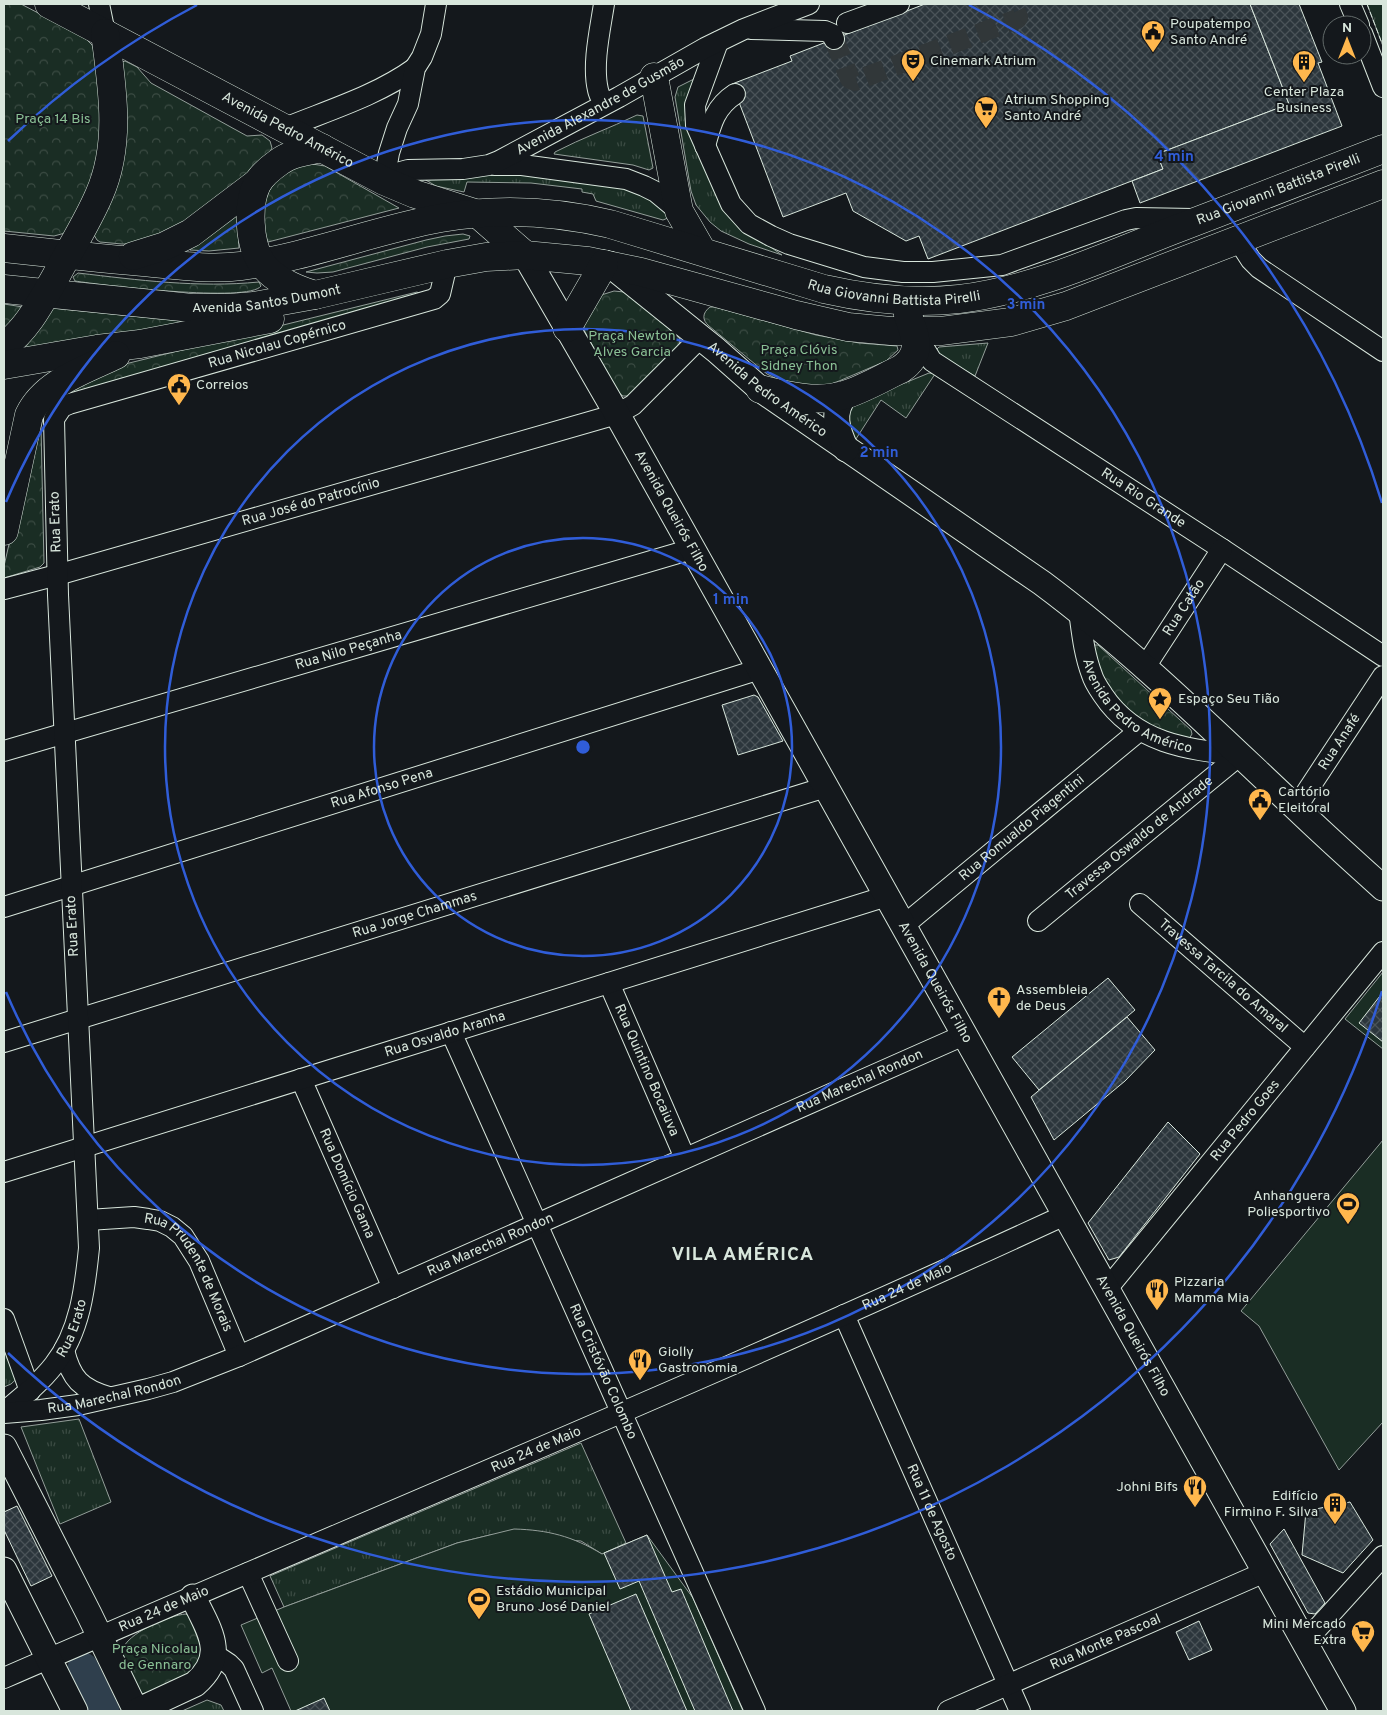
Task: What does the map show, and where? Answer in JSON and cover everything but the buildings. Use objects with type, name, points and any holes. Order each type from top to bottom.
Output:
[{"type":"highway","name":"Avenida Pedro Américo","points":[[49,4],[384,180],[415,194],[478,214],[525,255]]},
{"type":"highway","points":[[4,346],[27,322],[46,293],[100,194],[111,147],[113,120],[105,33]]},
{"type":"highway","points":[[654,77],[679,211],[702,251]]},
{"type":"highway","points":[[119,260],[180,240],[205,224],[257,183],[280,161],[301,152],[322,148]]},
{"type":"highway","name":"Rua Giovanni Battista Pirelli","points":[[478,214],[532,213],[575,216],[610,224],[824,289],[866,298],[904,301],[959,299],[1018,287],[1056,276],[1383,149]]},
{"type":"highway","points":[[257,183],[252,205],[252,236],[262,262],[285,283],[315,295]]},
{"type":"highway","points":[[525,255],[570,258],[659,276],[820,322],[870,330],[941,331],[1011,322],[1066,306],[1383,184]]},
{"type":"highway","points":[[4,248],[206,267],[241,266],[441,218],[478,214]]},
{"type":"highway","name":"Avenida Santos Dumont","points":[[4,289],[192,308],[254,306],[315,295],[447,264],[486,257],[525,255]]},
{"type":"highway","points":[[567,328],[606,264]]},
{"type":"highway","points":[[4,365],[140,344],[270,319],[291,311],[315,295]]},
{"type":"highway","points":[[760,390],[795,397],[845,395],[900,369],[909,363],[916,348],[914,332],[904,301]]},
{"type":"highway","points":[[4,531],[29,415],[33,407],[50,389],[68,378],[140,344]]},
{"type":"main road","name":"Avenida Queirós Filho","points":[[525,255],[617,414],[1343,1711]]},
{"type":"main road","name":"Avenida Pedro Américo","points":[[606,264],[701,337],[760,390],[1042,583],[1079,611],[1145,667],[1383,888]]},
{"type":"main road","points":[[845,395],[840,402],[836,417],[840,435],[846,449]]},
{"type":"main road","points":[[4,1447],[93,1640],[136,1711],[195,1684],[210,1668],[214,1654],[212,1639],[193,1597]]},
{"type":"main road","points":[[4,1570],[55,1656],[75,1711]]},
{"type":"street","points":[[99,4],[105,33]]},
{"type":"street","points":[[285,128],[375,92],[400,79],[415,68],[422,57],[431,34],[436,4]]},
{"type":"street","points":[[604,4],[596,78],[598,92],[604,104]]},
{"type":"street","name":"Avenida Alexandre de Gusmão","points":[[384,180],[408,170],[463,169],[489,165],[718,42],[744,29],[809,4]]},
{"type":"street","points":[[847,23],[897,4]]},
{"type":"street","points":[[744,29],[825,31],[832,34],[834,39]]},
{"type":"street","points":[[718,42],[695,105],[695,120],[731,204],[749,224],[789,244],[845,262],[881,270],[933,272],[990,267],[1013,262],[1136,218],[1203,219]]},
{"type":"street","points":[[1372,59],[1383,87]]},
{"type":"street","points":[[384,180],[389,153],[397,128],[408,104],[415,68]]},
{"type":"street","points":[[705,146],[714,115],[726,100],[735,94]]},
{"type":"street","points":[[489,165],[522,165],[626,179],[656,192],[679,211]]},
{"type":"street","points":[[1238,240],[1250,260],[1258,268],[1383,351]]},
{"type":"street","name":"Rua Nicolau Copérnico","points":[[57,412],[69,404],[434,299],[440,294],[447,264]]},
{"type":"street","name":"Rua Rio Grande","points":[[914,332],[932,360],[1383,656]]},
{"type":"street","points":[[617,414],[633,405],[701,337]]},
{"type":"street","name":"Rua Erato","points":[[4,1412],[30,1391],[50,1370],[64,1350],[81,1304],[86,1280],[89,1248],[58,575],[53,426],[57,412]]},
{"type":"street","name":"Rua José do Patrocínio","points":[[4,589],[617,414]]},
{"type":"street","name":"Rua Nilo Peçanha","points":[[4,751],[692,549]]},
{"type":"street","name":"Rua Catão","points":[[1145,667],[1222,549]]},
{"type":"street","name":"Avenida Pedro Américo","points":[[1079,611],[1083,639],[1092,676],[1108,703],[1120,716],[1139,731],[1158,740],[1186,748],[1240,755]]},
{"type":"street","name":"Rua Afonso Pena","points":[[4,908],[760,669]]},
{"type":"street","name":"Rua Anafé","points":[[1296,808],[1383,676]]},
{"type":"street","name":"Rua Romualdo Piagentini","points":[[904,926],[1139,731]]},
{"type":"street","name":"Travessa Oswaldo de Andrade","points":[[1038,921],[1240,755]]},
{"type":"street","name":"Rua Jorge Chammas","points":[[4,1042],[826,787]]},
{"type":"street","name":"Rua Osvaldo Aranha","points":[[4,1172],[887,896]]},
{"type":"street","name":"Travessa Tarcila do Amaral","points":[[1140,904],[1305,1047]]},
{"type":"street","name":"Rua Pedro Goes","points":[[1107,1289],[1383,952]]},
{"type":"street","name":"Rua Quintino Bocaiuva","points":[[609,983],[686,1158]]},
{"type":"street","name":"Rua Cristóvão Colombo","points":[[451,1032],[755,1711]]},
{"type":"street","name":"Rua Marechal Rondon","points":[[4,1412],[69,1406],[173,1382],[239,1356],[964,1035]]},
{"type":"street","name":"Rua Domício Gama","points":[[301,1079],[393,1288]]},
{"type":"street","name":"Rua 24 de Maio","points":[[4,1678],[621,1413],[1065,1215]]},
{"type":"street","name":"Rua Prudente de Morais","points":[[88,1220],[148,1218],[172,1227],[183,1236],[199,1261],[239,1356]]},
{"type":"street","name":"Rua 11 de Agosto","points":[[844,1315],[1020,1711]]},
{"type":"street","points":[[4,1320],[30,1391]]},
{"type":"street","points":[[64,1350],[68,1368],[75,1378],[92,1392],[109,1397]]},
{"type":"street","points":[[1305,1642],[1383,1556]]},
{"type":"street","name":"Rua Monte Pascoal","points":[[948,1711],[1265,1572]]},
{"type":"street","points":[[248,1573],[288,1661]]},
{"type":"street","points":[[214,1654],[234,1669],[253,1711]]},
{"type":"green space","name":"Praça 14 Bis","points":[[4,4],[21,4],[84,37],[92,45],[96,56],[102,138],[89,187],[65,233],[54,236],[4,231]]},
{"type":"green space","points":[[1367,4],[1383,4],[1383,46],[1372,15]]},
{"type":"green space","name":"Praça 14 Bis","points":[[125,61],[137,67],[151,83],[247,136],[262,135],[270,141],[272,148],[267,157],[194,220],[135,244],[100,242],[94,235],[122,62]]},
{"type":"green space","points":[[696,78],[688,105],[747,231],[782,255],[749,244],[721,231],[710,222],[696,205],[691,191],[675,97],[678,87]]},
{"type":"green space","points":[[637,115],[643,116],[653,168],[649,170],[633,165],[554,154],[565,147]]},
{"type":"green space","points":[[306,163],[325,166],[399,208],[268,242],[261,224],[263,207],[269,191],[282,173]]},
{"type":"green space","points":[[516,173],[620,187],[655,202],[661,207],[668,218],[663,220],[596,201],[593,194],[582,192],[582,189],[531,183],[467,182],[464,192],[436,186],[424,179]]},
{"type":"green space","points":[[237,213],[239,248],[209,251],[190,250],[190,249]]},
{"type":"green space","points":[[463,234],[470,236],[469,239],[427,247],[333,272],[306,272],[426,240]]},
{"type":"green space","points":[[78,273],[191,284],[259,282],[261,286],[251,291],[231,293],[173,291],[75,281],[73,277]]},
{"type":"green space","name":"Praça Newton Alves Garcia","points":[[614,291],[632,295],[680,339],[679,345],[629,396],[623,396],[619,393],[585,332],[583,323],[595,297]]},
{"type":"green space","points":[[417,292],[426,297],[44,415],[41,427],[44,563],[40,567],[4,578],[4,566],[37,422],[48,405],[113,367]]},
{"type":"green space","points":[[4,304],[23,307],[4,335]]},
{"type":"green space","name":"Praça Clóvis Sidney Thon","points":[[710,307],[816,335],[859,343],[897,346],[898,350],[886,361],[828,385],[810,386],[779,380],[767,374],[707,324],[704,314]]},
{"type":"green space","points":[[51,308],[191,322],[15,352]]},
{"type":"green space","points":[[988,343],[975,376],[937,354],[939,347]]},
{"type":"green space","points":[[929,373],[935,374],[906,418],[881,400],[854,442],[846,412],[856,403]]},
{"type":"green space","points":[[1098,645],[1191,730],[1192,734],[1189,739],[1155,728],[1139,719],[1119,700],[1103,678],[1093,646]]},
{"type":"green space","points":[[1383,972],[1383,1049],[1345,1019]]},
{"type":"green space","name":"Anhanguera Poliesportivo","points":[[1383,1140],[1383,1422],[1339,1470],[1259,1326],[1241,1311]]},
{"type":"green space","points":[[4,1312],[25,1371],[11,1384],[4,1387]]},
{"type":"green space","points":[[79,1419],[111,1502],[60,1524],[21,1427]]},
{"type":"green space","points":[[581,1443],[626,1543],[602,1554],[581,1541],[490,1535],[457,1543],[284,1607],[270,1576]]},
{"type":"green space","name":"Estádio Municipal Bruno José Daniel","points":[[514,1529],[560,1535],[602,1554],[647,1535],[693,1598],[743,1711],[291,1711],[272,1668],[262,1673],[241,1625],[284,1607],[457,1543]]},
{"type":"green space","name":"Praça Nicolau de Gennaro","points":[[186,1614],[191,1618],[204,1646],[204,1657],[189,1675],[149,1692],[142,1694],[136,1691],[123,1660],[122,1651],[125,1644],[140,1632],[160,1621]]},
{"type":"green space","points":[[207,1700],[221,1705],[224,1711],[182,1711]]},
{"type":"waterway","points":[[83,1668],[104,1711]]},
{"type":"tunnel","points":[[834,39],[850,79],[855,81],[1017,19],[1018,17],[1012,4]]},
{"type":"fence","points":[[1367,4],[1383,46]]},
{"type":"place","name":"Poupatempo Santo André","points":[[1153,53]]},
{"type":"place","name":"Cinemark Atrium","points":[[913,82]]},
{"type":"place","name":"Center Plaza Business","points":[[1304,83]]},
{"type":"place","name":"Atrium Shopping Santo André","points":[[986,129]]},
{"type":"place","name":"Correios","points":[[179,406]]},
{"type":"place","name":"Espaço Seu Tião","points":[[1160,720]]},
{"type":"place","name":"Cartório Eleitoral","points":[[1260,821]]},
{"type":"place","name":"Assembleia de Deus","points":[[999,1019]]},
{"type":"place","name":"Anhanguera Poliesportivo","points":[[1348,1225]]},
{"type":"place","name":"Pizzaria Mamma Mia","points":[[1157,1311]]},
{"type":"place","name":"Giolly Gastronomia","points":[[640,1381]]},
{"type":"place","name":"Johni Bifs","points":[[1195,1508]]},
{"type":"place","name":"Edifício Firmino F. Silva","points":[[1335,1525]]},
{"type":"place","name":"Estádio Municipal Bruno José Daniel","points":[[479,1620]]},
{"type":"place","name":"Mini Mercado Extra","points":[[1363,1653]]},
{"type":"district","name":"VILA AMÉRICA","points":[[743,1255]]}]
